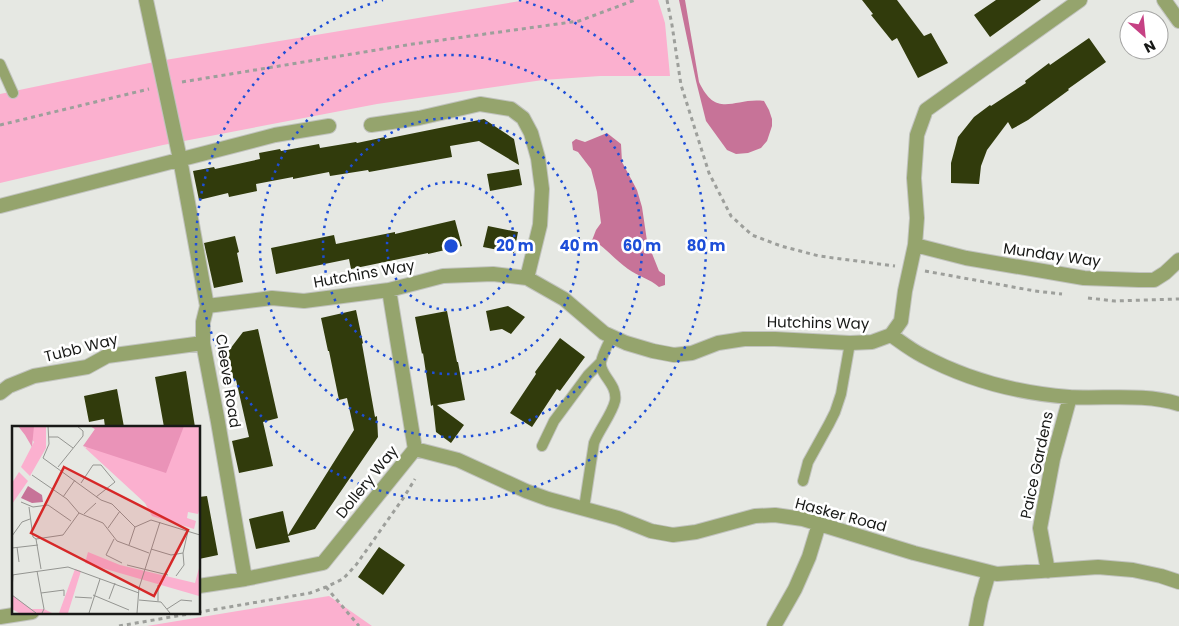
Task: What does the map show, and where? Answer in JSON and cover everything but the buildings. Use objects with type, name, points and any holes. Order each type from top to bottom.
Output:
[{"type":"street","name":"Cleeve Road","points":[[146,0],[180,159],[207,306],[203,322],[203,343],[244,579]]},
{"type":"street","name":"Hutchins Way","points":[[207,306],[272,298],[304,301],[388,290],[443,276],[493,274],[527,278],[564,299],[604,333],[626,343],[674,355],[692,353],[718,343],[744,339],[850,343],[872,342],[891,335],[901,321],[915,245],[917,218],[914,178],[916,135],[926,110],[1080,0]]},
{"type":"street","points":[[1164,0],[1179,21]]},
{"type":"street","points":[[371,125],[419,118],[480,104],[511,109],[524,118],[532,132],[542,189],[540,225],[527,278]]},
{"type":"street","points":[[0,206],[275,135],[329,126]]},
{"type":"street","name":"Munday Way","points":[[915,245],[966,258],[1084,278],[1154,280],[1179,260]]},
{"type":"street","name":"Dollery Way","points":[[200,586],[323,563],[416,449],[388,290]]},
{"type":"street","name":"Paice Gardens","points":[[891,335],[920,355],[949,369],[998,385],[1033,393],[1070,397],[1168,400],[1179,404]]},
{"type":"street","name":"Tubb Way","points":[[0,393],[9,386],[34,376],[86,367],[107,356],[203,343]]},
{"type":"street","name":"Paice Gardens","points":[[1048,571],[1040,528],[1053,459],[1070,397]]},
{"type":"street","name":"Hasker Road","points":[[416,449],[458,460],[526,491],[618,518],[651,531],[673,535],[696,532],[755,516],[775,515],[803,519],[914,553],[997,574],[1098,567],[1133,570],[1179,582]]},
{"type":"street","points":[[774,626],[809,557],[819,524]]},
{"type":"street","points":[[976,626],[989,572]]},
{"type":"street","points":[[0,617],[19,614]]},
{"type":"lane","points":[[0,64],[12,93]]},
{"type":"lane","points":[[542,446],[554,421],[588,374],[601,362],[612,336]]},
{"type":"lane","points":[[803,481],[808,462],[832,419],[838,404],[850,343]]},
{"type":"lane","points":[[584,508],[594,443],[615,401],[613,388],[604,374],[601,362]]},
{"type":"path","points":[[0,125],[165,85],[413,44],[579,21],[635,0]]},
{"type":"path","points":[[667,0],[681,85],[686,102],[708,173],[731,216],[752,235],[781,246],[819,256],[910,268]]},
{"type":"path","points":[[326,587],[359,626]]},
{"type":"shaded area","points":[[526,0],[658,0],[665,23],[670,76],[600,76],[543,80],[377,104],[163,145],[0,183],[0,94],[159,61]]},
{"type":"shaded area","points":[[679,0],[685,0],[699,82],[706,94],[720,104],[764,101],[769,110],[772,126],[767,141],[761,148],[748,153],[736,154],[727,150],[706,121]]},
{"type":"shaded area","points":[[607,133],[621,144],[622,162],[637,190],[642,207],[647,241],[659,271],[665,275],[665,285],[659,287],[636,274],[600,245],[596,246],[591,243],[601,223],[597,192],[591,169],[578,152],[573,150],[572,142],[576,139],[585,142]]},
{"type":"shaded area","points":[[329,596],[372,626],[147,626]]}]
